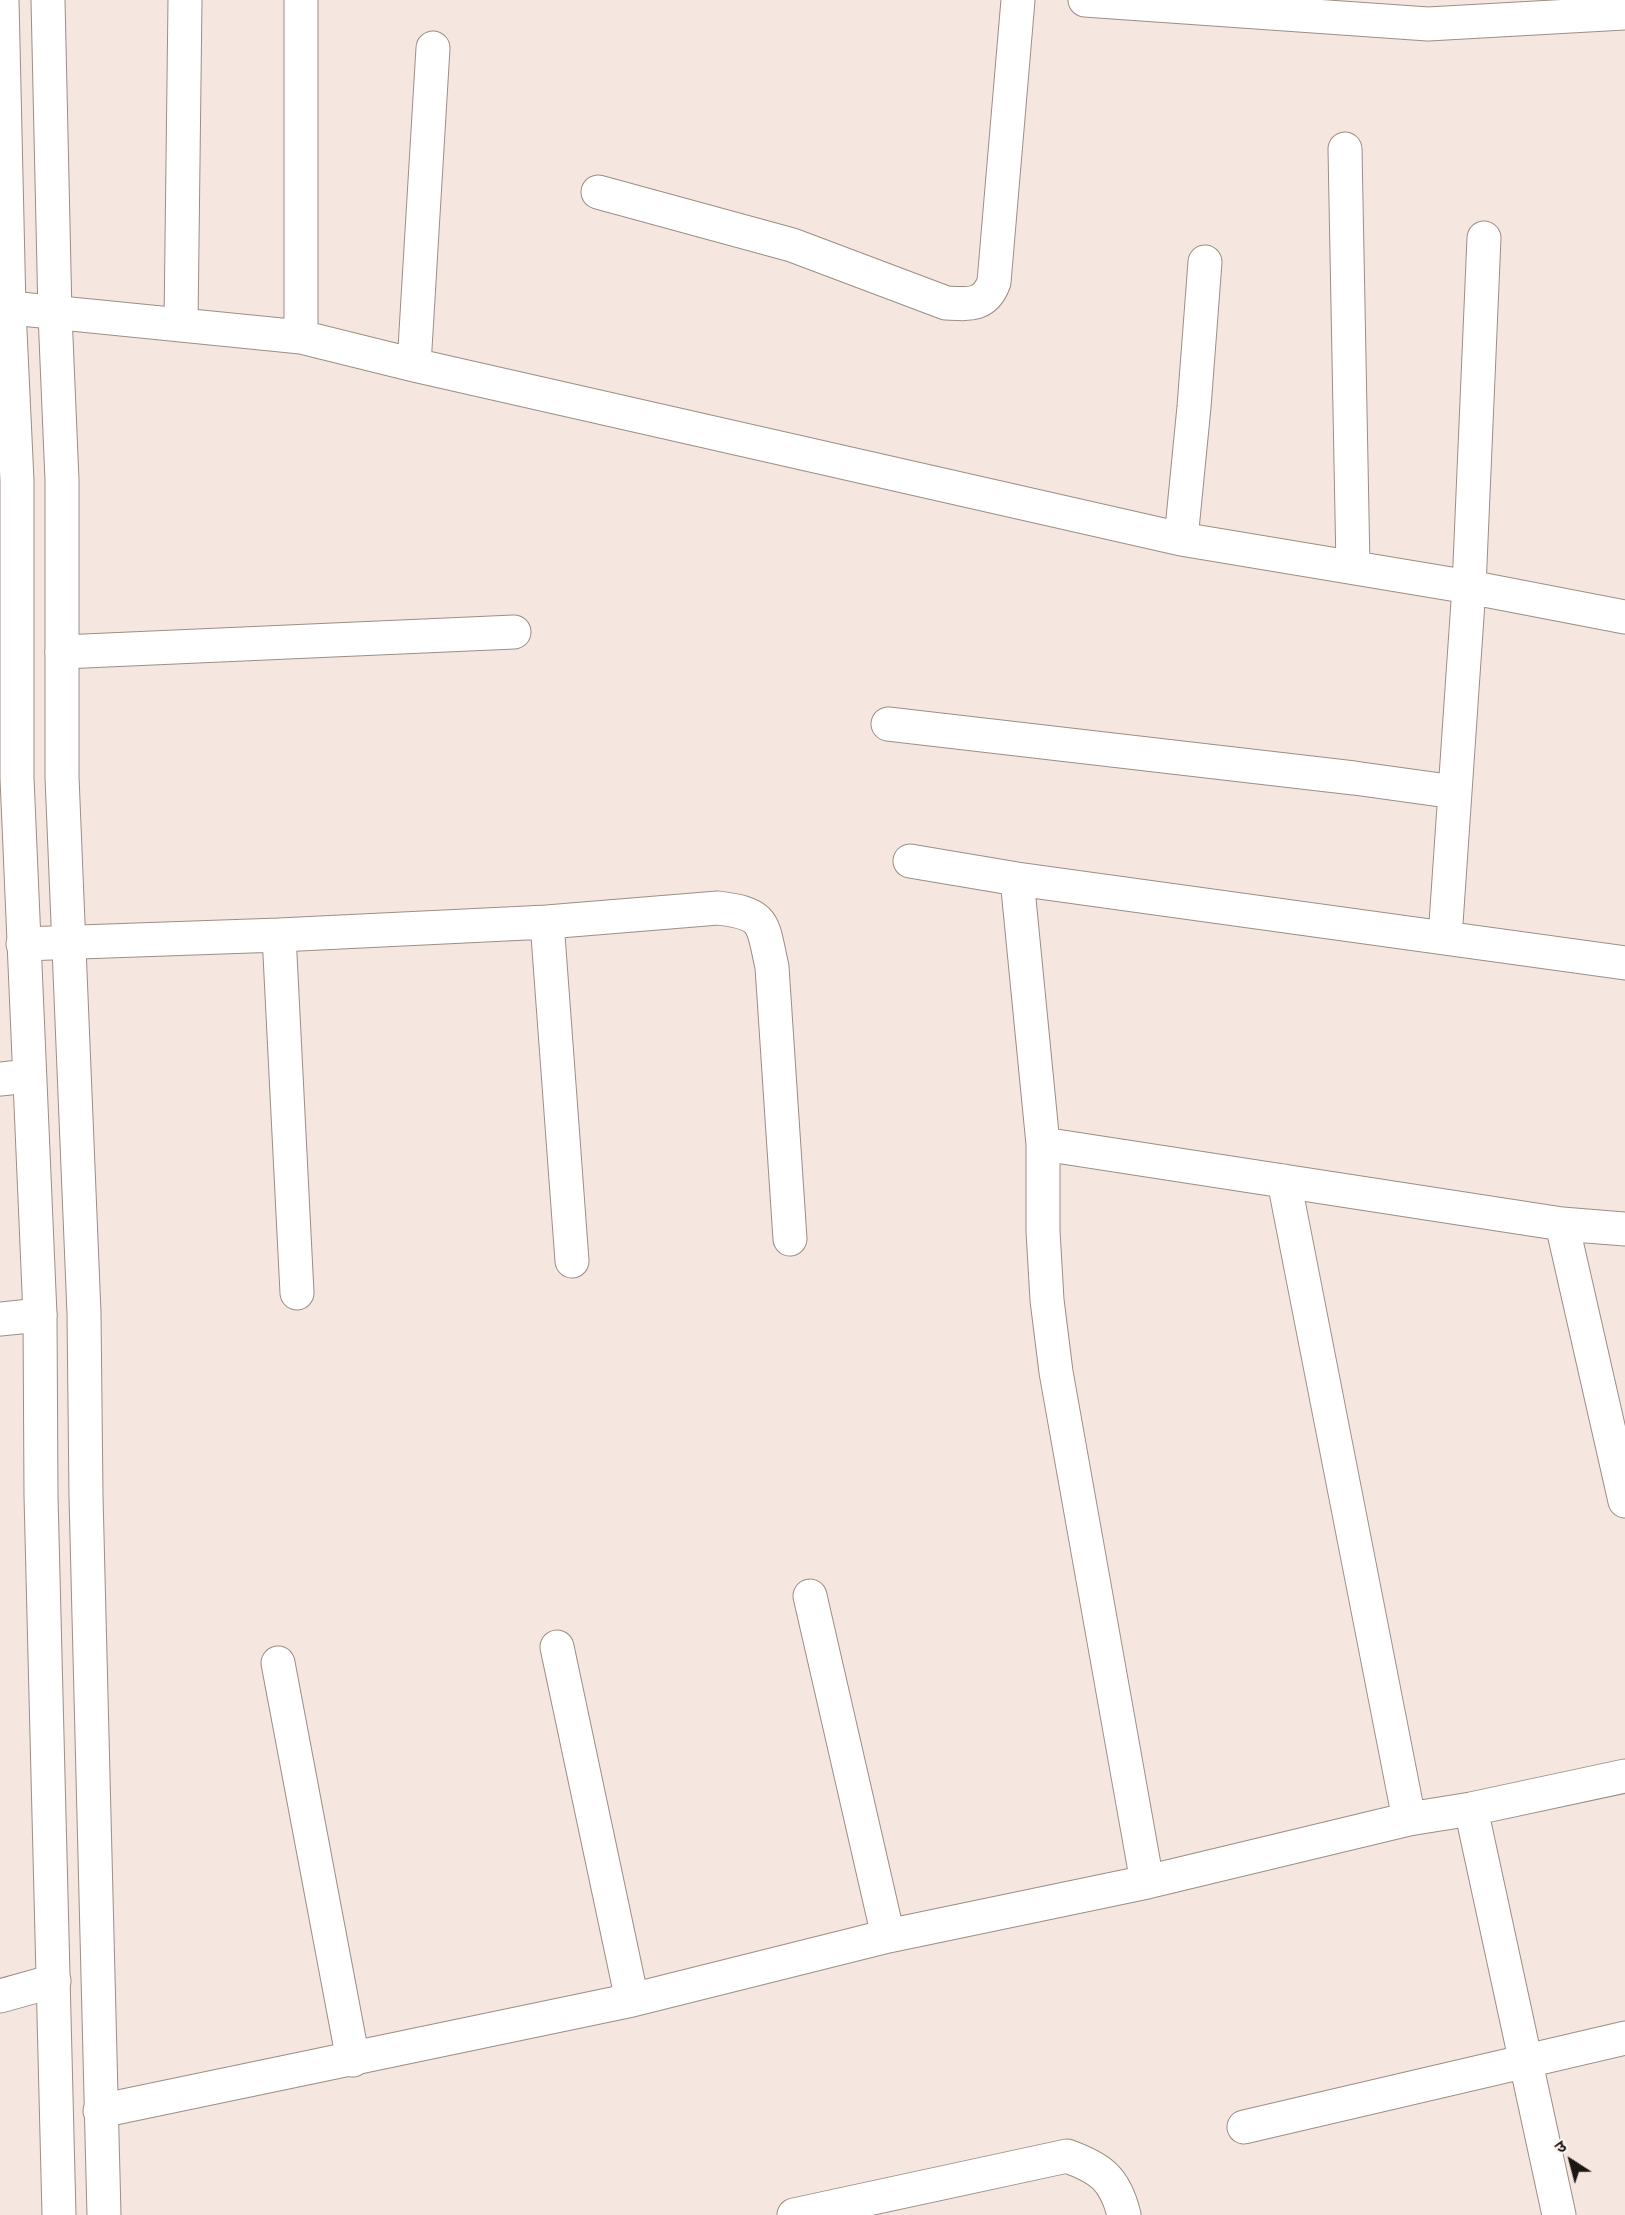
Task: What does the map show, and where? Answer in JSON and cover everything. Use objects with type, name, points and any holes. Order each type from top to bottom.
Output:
[{"type":"street","points":[[3,0],[4,308],[8,482],[8,779],[23,944],[14,1077],[40,1315],[41,1496],[54,1981],[56,2214]]},
{"type":"street","points":[[48,0],[55,314],[62,480],[62,777],[84,1313],[86,1496],[104,2215]]},
{"type":"street","points":[[181,324],[184,0]]},
{"type":"street","points":[[301,0],[301,337]]},
{"type":"street","points":[[598,192],[792,244],[946,303],[971,304],[982,299],[990,292],[994,282],[1018,0]]},
{"type":"street","points":[[1084,0],[1428,24],[1625,13]]},
{"type":"street","points":[[414,365],[433,48]]},
{"type":"street","points":[[1345,149],[1353,567]]},
{"type":"street","points":[[1445,938],[1469,587],[1484,238]]},
{"type":"street","points":[[1181,539],[1205,262]]},
{"type":"street","points":[[4,308],[301,337],[414,365],[1181,539],[1469,587],[1625,617]]},
{"type":"street","points":[[63,652],[514,632]]},
{"type":"street","points":[[888,724],[1354,778],[1455,792]]},
{"type":"street","points":[[910,861],[1017,879],[1625,963]]},
{"type":"street","points":[[1017,879],[1043,1144],[1043,1230],[1047,1300],[1055,1362],[1146,1882]]},
{"type":"street","points":[[23,944],[547,922],[718,908],[743,911],[756,917],[763,929],[772,967],[790,1239]]},
{"type":"street","points":[[547,922],[572,1260]]},
{"type":"street","points":[[279,935],[297,1293]]},
{"type":"street","points":[[1043,1144],[1562,1224],[1625,1229]]},
{"type":"street","points":[[1284,1181],[1409,1818]]},
{"type":"street","points":[[1562,1224],[1625,1501]]},
{"type":"street","points":[[0,1319],[40,1315]]},
{"type":"street","points":[[810,1596],[888,1936]]},
{"type":"street","points":[[557,1647],[632,2000]]},
{"type":"street","points":[[278,1663],[353,2060]]},
{"type":"street","points":[[100,2111],[632,2000],[888,1936],[1146,1882],[1409,1818],[1471,1809],[1625,1776]]},
{"type":"street","points":[[1471,1809],[1558,2215]]},
{"type":"street","points":[[0,1996],[54,1981]]},
{"type":"street","points":[[1244,2127],[1625,2038]]},
{"type":"street","points":[[794,2215],[1067,2156],[1091,2165],[1103,2173],[1113,2187],[1124,2215]]}]
